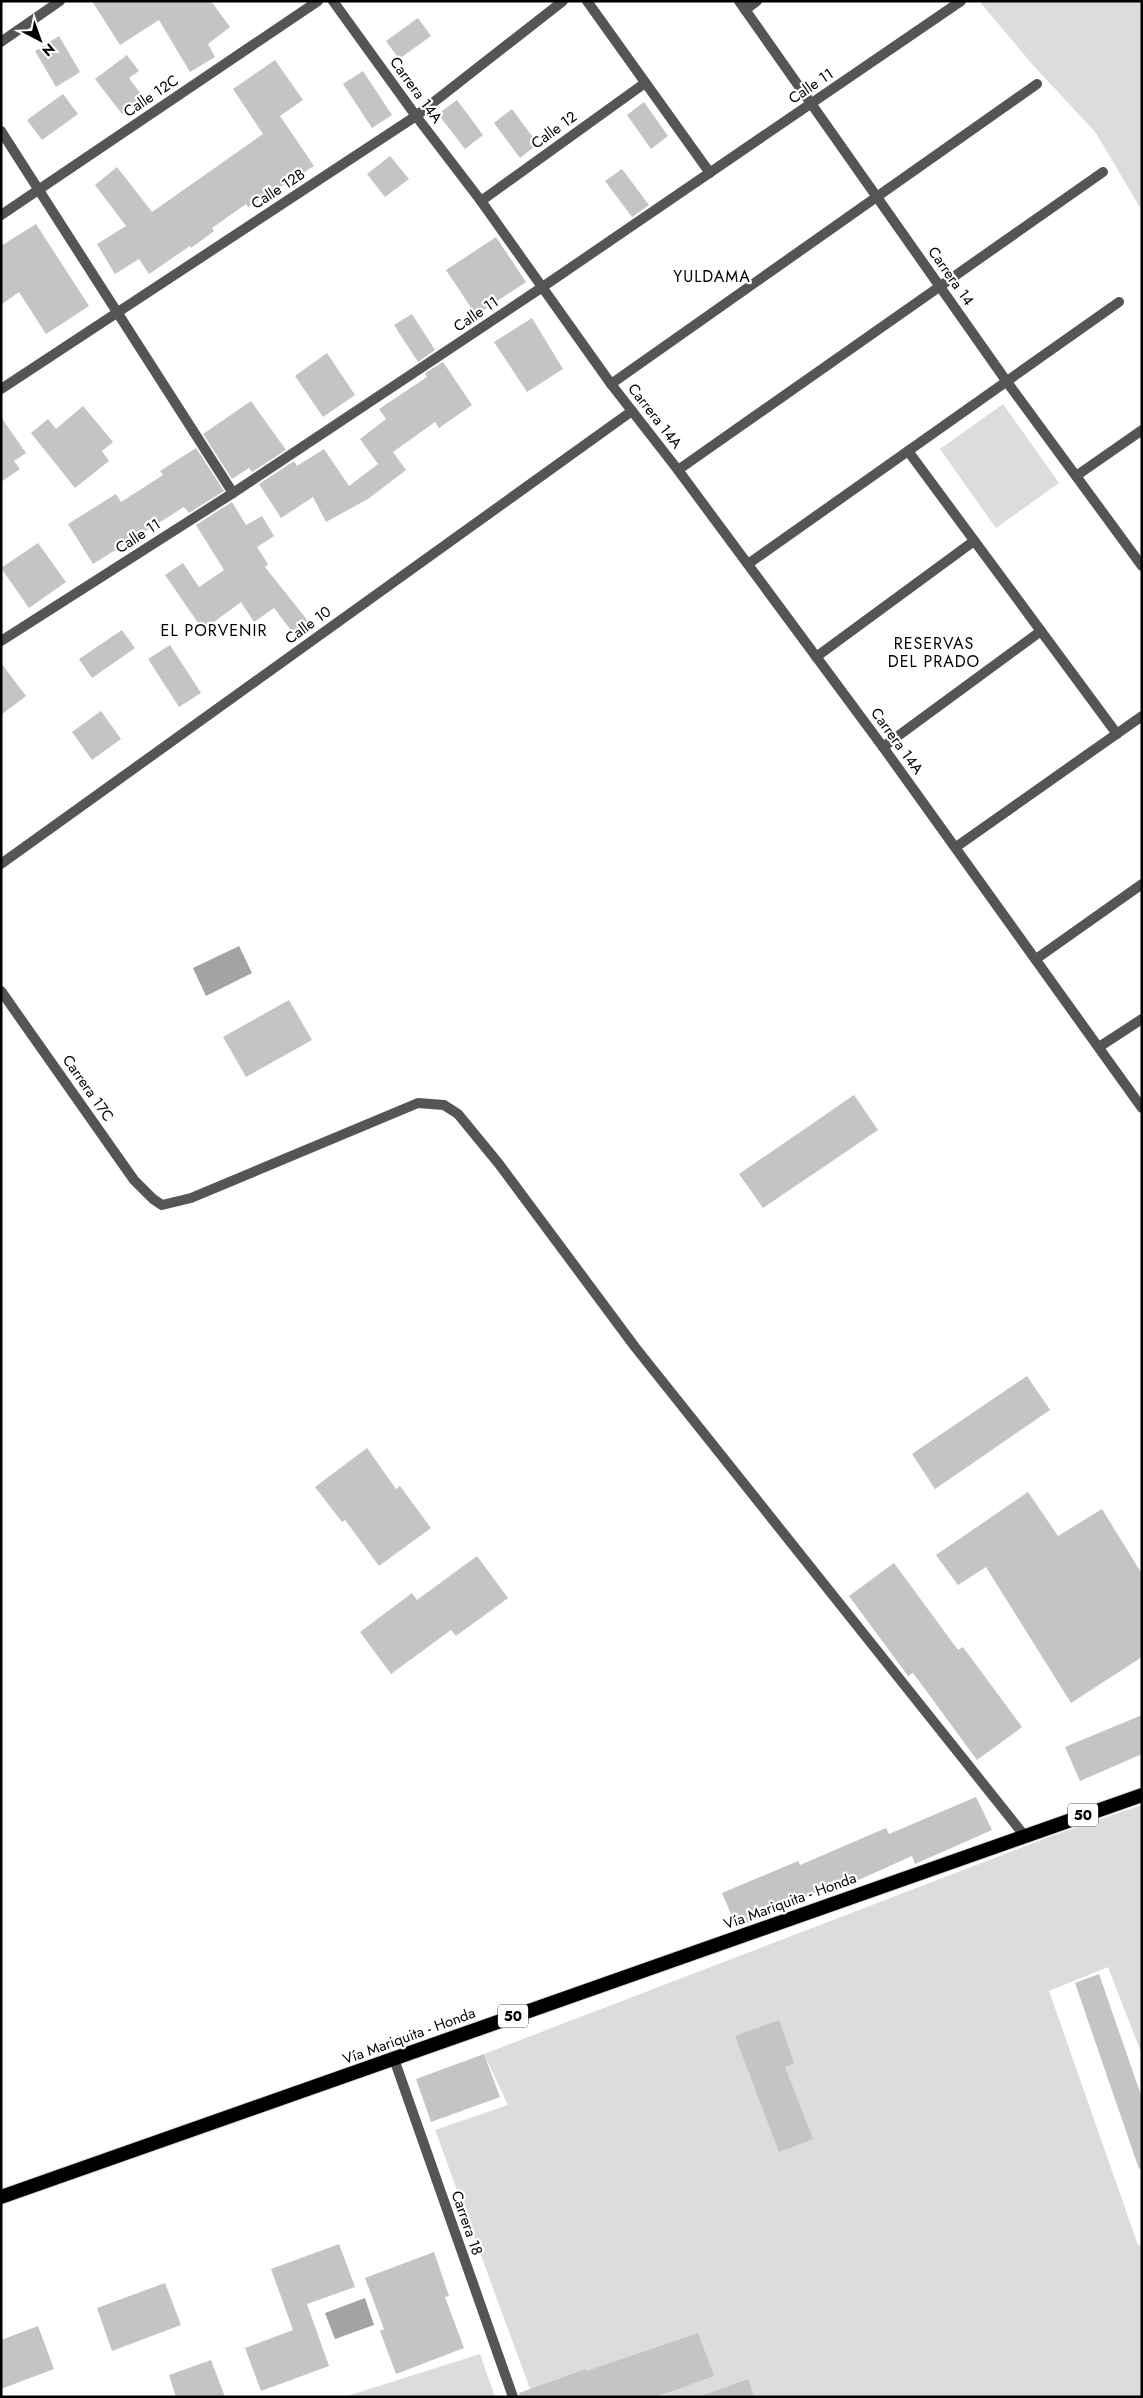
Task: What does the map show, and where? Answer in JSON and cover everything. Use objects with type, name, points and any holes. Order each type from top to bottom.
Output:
[{"type":"highway","name":"50","points":[[1024,1835],[1142,1795]]},
{"type":"highway","name":"Vía Mariquita - Honda","points":[[1,2197],[1024,1835]]},
{"type":"street","points":[[1,42],[60,1]]},
{"type":"street","name":"Calle 12C","points":[[1,215],[318,1]]},
{"type":"street","name":"Carrera 14A","points":[[333,1],[416,116],[481,201],[611,384],[678,470],[883,747],[1142,1108]]},
{"type":"street","name":"Calle 12B","points":[[1,389],[416,116],[563,1]]},
{"type":"street","points":[[587,1],[710,173]]},
{"type":"street","points":[[742,6],[757,1]]},
{"type":"street","name":"Calle 11","points":[[1,641],[234,493],[541,288],[961,1]]},
{"type":"street","name":"Carrera 14","points":[[742,6],[1007,382],[1142,566]]},
{"type":"street","name":"Calle 12","points":[[481,201],[645,83]]},
{"type":"street","points":[[611,384],[1038,84]]},
{"type":"street","points":[[1,131],[117,314],[234,493]]},
{"type":"street","points":[[678,470],[1103,172]]},
{"type":"street","points":[[748,564],[1119,302]]},
{"type":"street","name":"Calle 10","points":[[1,864],[632,411]]},
{"type":"street","points":[[1076,476],[1142,430]]},
{"type":"street","points":[[908,451],[1117,734]]},
{"type":"street","points":[[816,657],[974,541]]},
{"type":"street","points":[[883,747],[1041,631]]},
{"type":"street","points":[[956,847],[1142,716]]},
{"type":"street","points":[[1036,959],[1142,884]]},
{"type":"street","name":"Carrera 17C","points":[[1,991],[134,1180],[153,1199],[162,1205],[191,1198],[418,1103],[444,1105],[458,1114],[499,1164],[635,1347],[1024,1835]]},
{"type":"street","points":[[1098,1047],[1142,1019]]},
{"type":"street","name":"Carrera 18","points":[[394,2059],[513,2397]]},
{"type":"shaded area","points":[[979,1],[1142,1],[1142,211],[1096,133],[1032,64]]},
{"type":"shaded area","points":[[1003,404],[1059,483],[996,528],[940,449]]},
{"type":"shaded area","points":[[239,946],[252,973],[206,996],[193,968]]},
{"type":"shaded area","points":[[1142,1805],[1142,2055],[1108,1967],[1049,1991],[1138,2245],[1142,2244],[1142,2397],[533,2397],[435,2130],[508,2105],[484,2054],[1057,1834]]},
{"type":"shaded area","points":[[365,2298],[374,2325],[335,2339],[325,2313]]},
{"type":"shaded area","points":[[480,2354],[495,2397],[344,2397]]},
{"type":"building","points":[[92,1],[211,1],[230,27],[208,44],[215,57],[190,72],[159,20],[120,45]]},
{"type":"building","points":[[418,18],[431,36],[399,59],[386,41]]},
{"type":"building","points":[[59,36],[80,72],[56,87],[35,51]]},
{"type":"building","points":[[127,55],[139,71],[129,78],[144,98],[122,114],[95,79]]},
{"type":"building","points":[[275,60],[303,100],[280,116],[314,166],[248,207],[246,204],[212,228],[214,231],[191,248],[190,246],[149,274],[139,259],[115,274],[97,244],[126,226],[95,185],[117,167],[152,212],[263,134],[233,89]]},
{"type":"building","points":[[363,71],[392,115],[372,128],[343,84]]},
{"type":"building","points":[[63,94],[78,114],[42,140],[27,120]]},
{"type":"building","points":[[457,100],[483,135],[465,149],[438,114]]},
{"type":"building","points":[[644,102],[668,136],[651,149],[627,115]]},
{"type":"building","points":[[512,109],[538,144],[520,158],[494,123]]},
{"type":"building","points":[[390,156],[409,179],[385,197],[367,174]]},
{"type":"building","points":[[622,169],[649,205],[632,217],[605,181]]},
{"type":"building","points":[[36,224],[89,306],[46,334],[19,292],[1,305],[1,246]]},
{"type":"building","points":[[496,237],[526,282],[476,315],[446,270]]},
{"type":"building","points":[[412,314],[435,350],[418,362],[394,325]]},
{"type":"building","points":[[532,318],[563,369],[527,392],[494,342]]},
{"type":"building","points":[[327,353],[355,395],[323,417],[295,376]]},
{"type":"building","points":[[443,362],[472,405],[439,428],[435,422],[393,452],[406,470],[368,499],[326,522],[313,497],[281,518],[259,484],[294,461],[297,466],[324,449],[349,486],[378,464],[360,439],[386,419],[379,409],[427,377],[425,373]]},
{"type":"building","points":[[251,401],[286,450],[252,472],[249,468],[232,479],[203,434]]},
{"type":"building","points":[[83,406],[113,442],[102,451],[109,461],[75,488],[31,433],[48,419],[56,429]]},
{"type":"building","points":[[1,417],[26,453],[14,461],[20,469],[1,482]]},
{"type":"building","points":[[196,448],[224,491],[189,513],[184,507],[93,564],[68,524],[116,494],[121,502],[163,475],[160,471]]},
{"type":"building","points":[[232,502],[246,525],[262,516],[274,536],[257,547],[268,564],[265,567],[308,621],[293,633],[274,608],[254,622],[241,602],[203,630],[165,575],[183,563],[199,587],[224,570],[196,525]]},
{"type":"building","points":[[38,543],[66,582],[29,608],[1,568]]},
{"type":"building","points":[[122,630],[135,648],[92,678],[79,659]]},
{"type":"building","points":[[170,645],[201,693],[179,707],[148,659]]},
{"type":"building","points":[[1,663],[26,696],[1,715]]},
{"type":"building","points":[[101,711],[121,739],[92,760],[72,732]]},
{"type":"building","points":[[289,1000],[312,1040],[246,1077],[223,1037]]},
{"type":"building","points":[[854,1095],[878,1130],[763,1208],[739,1174]]},
{"type":"building","points":[[1027,1376],[1050,1410],[935,1489],[912,1454]]},
{"type":"building","points":[[367,1448],[396,1489],[400,1486],[431,1528],[379,1566],[345,1520],[342,1522],[315,1487]]},
{"type":"building","points":[[1028,1492],[1058,1536],[1102,1509],[1142,1574],[1142,1657],[1071,1703],[986,1567],[958,1585],[936,1555]]},
{"type":"building","points":[[477,1556],[508,1598],[456,1636],[451,1630],[391,1674],[360,1632],[412,1593],[417,1600]]},
{"type":"building","points":[[894,1563],[958,1650],[963,1647],[1022,1727],[977,1760],[913,1673],[908,1676],[849,1596]]},
{"type":"building","points":[[1142,1715],[1142,1754],[1080,1781],[1065,1747]]},
{"type":"building","points":[[976,1797],[992,1830],[915,1864],[912,1856],[825,1895],[823,1889],[737,1928],[722,1893],[798,1861],[800,1865],[886,1828],[889,1834]]},
{"type":"building","points":[[1099,1974],[1142,2098],[1142,2168],[1139,2169],[1075,1983]]},
{"type":"building","points":[[779,2020],[794,2063],[785,2067],[813,2139],[779,2152],[735,2036]]},
{"type":"building","points":[[484,2054],[500,2097],[431,2122],[416,2079]]},
{"type":"building","points":[[339,2244],[355,2287],[307,2304],[329,2366],[261,2391],[245,2348],[293,2330],[271,2269]]},
{"type":"building","points":[[434,2252],[449,2296],[445,2297],[464,2348],[396,2374],[380,2331],[384,2329],[365,2278]]},
{"type":"building","points":[[165,2283],[181,2325],[112,2351],[97,2308]]},
{"type":"building","points":[[38,2326],[54,2369],[1,2389],[1,2340]]},
{"type":"building","points":[[698,2333],[714,2376],[670,2392],[652,2397],[520,2397],[519,2393]]},
{"type":"building","points":[[211,2360],[225,2397],[176,2397],[169,2375]]},
{"type":"building","points":[[748,2379],[754,2397],[704,2397],[704,2395]]},
{"type":"district","name":"YULDAMA","points":[[712,276]]},
{"type":"district","name":"EL PORVENIR","points":[[214,630]]},
{"type":"district","name":"RESERVAS DEL PRADO","points":[[934,652]]}]
